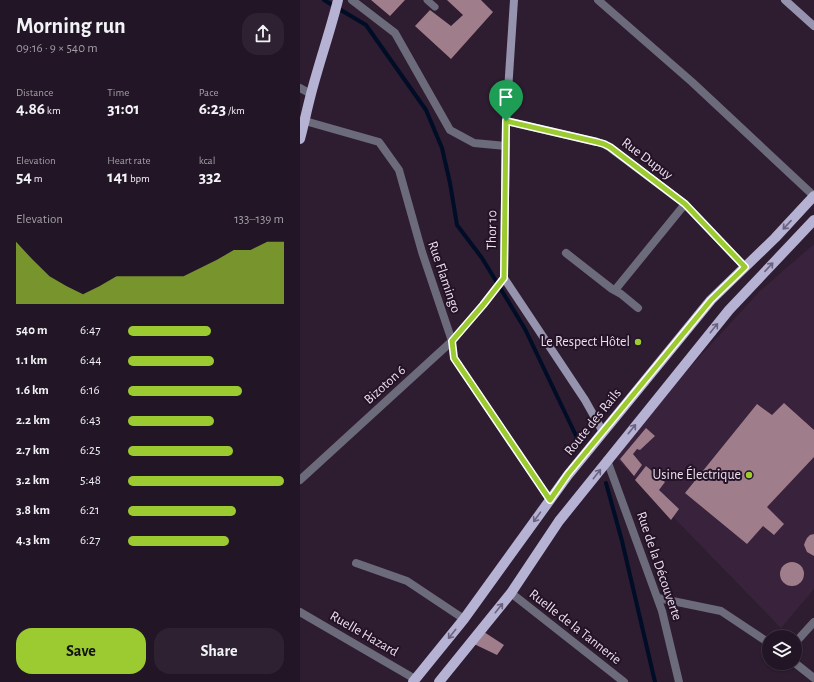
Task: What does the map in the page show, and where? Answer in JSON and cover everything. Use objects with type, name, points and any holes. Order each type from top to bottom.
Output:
[{"type":"main road","points":[[300,139],[311,94],[331,30],[338,0]]},
{"type":"main road","name":"Route des Rails","points":[[414,681],[464,619],[568,474],[711,300],[775,238],[814,196]]},
{"type":"main road","points":[[439,682],[511,593],[558,521],[728,310],[814,220]]},
{"type":"street","points":[[352,0],[395,33],[450,130],[474,143],[506,146]]},
{"type":"street","name":"Thor 10","points":[[504,278],[506,121],[514,0]]},
{"type":"street","points":[[598,0],[692,82],[814,196]]},
{"type":"street","points":[[785,0],[814,26]]},
{"type":"street","points":[[300,88],[311,94]]},
{"type":"street","name":"Rue Flamingo","points":[[305,121],[378,142],[399,170],[422,252],[452,341]]},
{"type":"street","name":"Rue Dupuy","points":[[506,121],[604,144],[685,204],[745,267]]},
{"type":"street","points":[[615,290],[685,204]]},
{"type":"street","points":[[566,253],[622,294],[638,308]]},
{"type":"street","points":[[504,278],[585,400],[603,432]]},
{"type":"street","name":"Bizoton 6","points":[[300,480],[452,341],[504,278]]},
{"type":"street","name":"Rue de la Découverte","points":[[607,460],[658,598],[679,682]]},
{"type":"street","points":[[356,563],[407,581],[464,619]]},
{"type":"street","name":"Ruelle de la Tannerie","points":[[511,593],[624,682]]},
{"type":"street","points":[[658,598],[721,611],[762,639]]},
{"type":"street","name":"Ruelle Hazard","points":[[300,612],[414,681]]},
{"type":"street","points":[[802,635],[814,622]]},
{"type":"street","points":[[802,669],[814,678]]},
{"type":"lane","points":[[427,0],[435,7]]},
{"type":"lane","name":"Rue Flamingo","points":[[452,341],[454,358],[550,500]]},
{"type":"shaded area","points":[[814,244],[814,589],[781,628],[611,453],[760,291]]},
{"type":"building","points":[[371,0],[405,0],[390,16]]},
{"type":"building","points":[[447,0],[481,0],[493,12],[451,59],[415,26],[430,10],[451,26],[463,15]]},
{"type":"building","name":"Usine Électrique","points":[[784,403],[814,430],[814,457],[767,507],[784,524],[774,535],[763,526],[747,544],[685,493],[757,404],[772,415]]},
{"type":"building","points":[[646,428],[655,436],[640,450],[637,449],[633,454],[642,465],[634,476],[620,459]]},
{"type":"building","points":[[646,466],[665,482],[659,490],[679,509],[671,520],[635,480]]},
{"type":"building","points":[[814,534],[814,556],[807,552],[804,545],[807,538]]},
{"type":"building","points":[[792,562],[800,566],[804,574],[800,582],[792,586],[784,582],[780,574],[784,566]]},
{"type":"building","points":[[484,632],[504,645],[497,655],[474,644]]},
{"type":"waterway","points":[[324,0],[366,25],[426,110],[442,148],[457,225],[482,258],[525,329],[580,444]]},
{"type":"waterway","points":[[606,483],[622,541],[655,682]]},
{"type":"place","name":"Le Respect Hôtel","points":[[638,342]]},
{"type":"place","name":"Usine Électrique","points":[[749,475]]},
{"type":"route","points":[[506,121],[597,142],[610,147],[685,204],[745,267],[711,300],[568,474],[550,500],[454,358],[452,341],[504,278],[506,121]]}]
